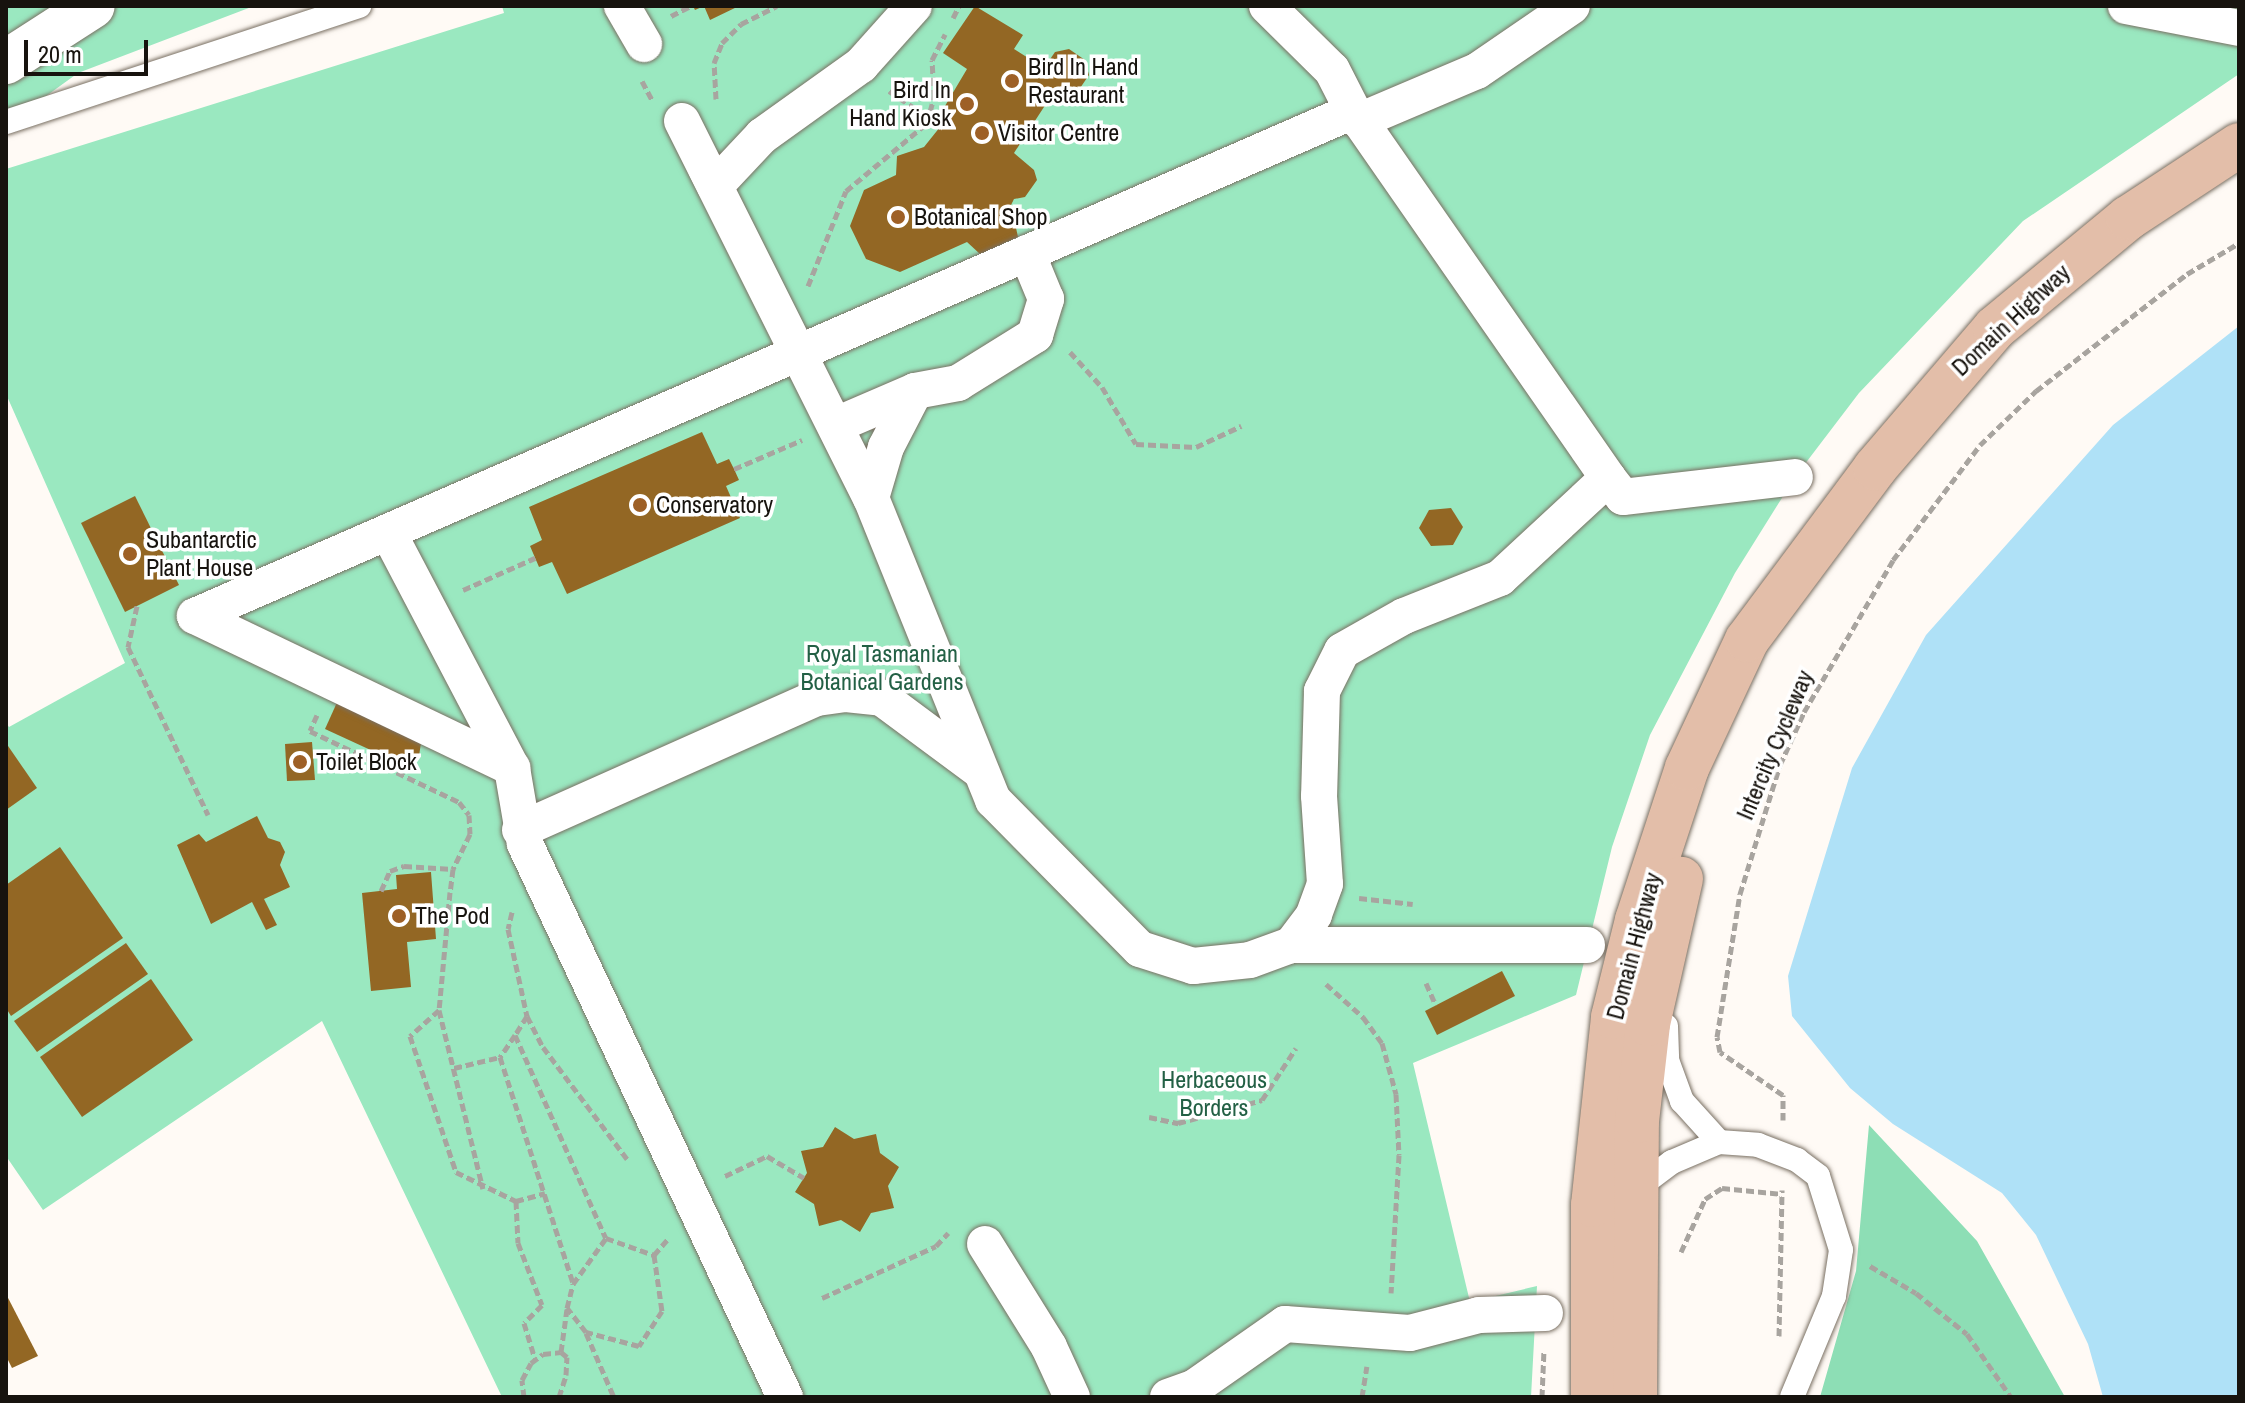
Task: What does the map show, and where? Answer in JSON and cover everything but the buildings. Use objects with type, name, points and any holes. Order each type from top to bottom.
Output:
[{"type":"main road","name":"Domain Highway","points":[[1593,1397],[1599,1121],[1613,1017],[1637,920],[1687,768],[1747,640],[1939,388],[1995,328],[2128,218],[2239,145]]},
{"type":"main road","name":"Domain Highway","points":[[1635,1397],[1632,1204],[1646,1038],[1666,928],[1712,778],[1824,538]]},
{"type":"street","points":[[6,62],[93,6]]},
{"type":"street","points":[[622,6],[644,44]]},
{"type":"street","points":[[715,186],[762,136],[861,65],[914,6]]},
{"type":"street","points":[[1267,6],[1332,70],[1356,116],[1623,497],[1795,477]]},
{"type":"street","points":[[2126,6],[2239,28]]},
{"type":"street","points":[[512,768],[195,616],[388,532],[793,345],[1027,253],[1356,116],[1477,71],[1568,8]]},
{"type":"street","points":[[682,121],[871,498],[993,800],[1140,949],[1193,966],[1250,960],[1281,949],[1587,945]]},
{"type":"street","points":[[836,425],[915,391],[958,383],[1000,361],[1035,335],[1046,299],[1027,253]]},
{"type":"street","points":[[871,498],[886,447],[915,391]]},
{"type":"street","points":[[1281,949],[1314,915],[1325,884],[1319,796],[1322,691],[1342,651],[1404,616],[1500,578],[1608,478]]},
{"type":"street","points":[[388,532],[512,768],[523,837],[785,1397]]},
{"type":"street","points":[[523,837],[817,698],[846,694],[882,698],[979,770]]},
{"type":"street","points":[[985,1244],[1049,1347],[1072,1397]]},
{"type":"street","points":[[1168,1397],[1195,1387],[1285,1324],[1410,1333],[1479,1315],[1545,1313]]},
{"type":"lane","points":[[6,122],[359,6]]},
{"type":"lane","points":[[1666,928],[1667,1060],[1682,1101],[1719,1142]]},
{"type":"lane","points":[[1632,1204],[1644,1183],[1672,1162],[1719,1142],[1758,1145],[1783,1155],[1818,1176],[1841,1250],[1834,1296],[1792,1397]]},
{"type":"path","points":[[716,104],[714,63],[722,43],[741,24],[777,6]]},
{"type":"path","points":[[793,345],[846,191],[928,120],[932,60],[959,6]]},
{"type":"path","points":[[896,97],[940,127]]},
{"type":"path","name":"Intercity Cycleway","points":[[1779,1348],[1783,1095],[1720,1052],[1717,1037],[1740,894],[1780,765],[1804,712],[1893,560],[1980,445],[2036,391],[2187,274],[2239,243]]},
{"type":"path","points":[[1040,321],[1102,387],[1136,444],[1196,447],[1241,426]]},
{"type":"path","points":[[734,469],[836,425]]},
{"type":"path","points":[[426,606],[535,558]]},
{"type":"path","points":[[137,606],[128,647],[208,815]]},
{"type":"path","points":[[330,683],[310,731],[459,802],[469,815],[470,834],[453,869],[439,1010],[483,1189]]},
{"type":"path","points":[[523,837],[508,929],[527,1016],[543,1047],[633,1167]]},
{"type":"path","points":[[381,891],[390,871],[404,866],[453,869]]},
{"type":"path","points":[[1281,949],[1363,1017],[1388,1057],[1399,1155],[1393,1285],[1385,1331]]},
{"type":"path","points":[[439,1010],[410,1036],[456,1172],[483,1189],[516,1201],[545,1193]]},
{"type":"path","points":[[454,1068],[500,1057],[527,1016]]},
{"type":"path","points":[[515,1035],[606,1238],[654,1255]]},
{"type":"path","points":[[1149,1117],[1178,1123],[1262,1100],[1296,1048]]},
{"type":"path","points":[[500,1057],[573,1284]]},
{"type":"path","points":[[688,1193],[767,1156],[804,1178]]},
{"type":"path","points":[[516,1201],[518,1243],[542,1305],[524,1323],[535,1360]]},
{"type":"path","points":[[822,1298],[936,1246],[957,1222]]},
{"type":"path","points":[[586,1332],[639,1346],[662,1311],[654,1255],[678,1227],[707,1235]]},
{"type":"path","points":[[559,1397],[566,1366],[561,1352],[573,1284],[606,1238]]},
{"type":"path","points":[[1841,1250],[1916,1293],[1967,1334],[2011,1397]]},
{"type":"path","points":[[567,1308],[586,1332],[614,1397]]},
{"type":"path","points":[[524,1397],[522,1380],[535,1360],[561,1352]]},
{"type":"green space","points":[[6,6],[254,6],[78,73],[6,125]]},
{"type":"green space","name":"Royal Tasmanian Botanical Gardens","points":[[502,6],[2239,6],[2239,74],[2023,221],[1859,393],[1795,477],[1735,573],[1650,735],[1612,847],[1576,995],[1413,1063],[1470,1302],[1537,1286],[1531,1397],[502,1397],[322,1021],[43,1210],[6,1156],[6,723],[9,727],[125,663],[6,394],[6,169],[504,13]]},
{"type":"green space","points":[[1869,1125],[1977,1241],[2065,1397],[1820,1397],[1856,1271]]},
{"type":"water","points":[[2239,326],[2239,1397],[2103,1397],[2088,1344],[2036,1235],[2002,1193],[1893,1124],[1850,1088],[1792,1016],[1788,976],[1852,768],[1926,635],[2113,425]]},
{"type":"place","name":"Bird In Hand Restaurant","points":[[1012,81]]},
{"type":"place","name":"Bird In Hand Kiosk","points":[[967,104]]},
{"type":"place","name":"Visitor Centre","points":[[982,133]]},
{"type":"place","name":"Botanical Shop","points":[[898,217]]},
{"type":"place","name":"Conservatory","points":[[640,505]]},
{"type":"place","name":"Subantarctic Plant House","points":[[130,554]]},
{"type":"place","name":"Toilet Block","points":[[300,762]]},
{"type":"place","name":"The Pod","points":[[399,916]]},
{"type":"park label","name":"Herbaceous Borders","points":[[1214,1094]]}]
